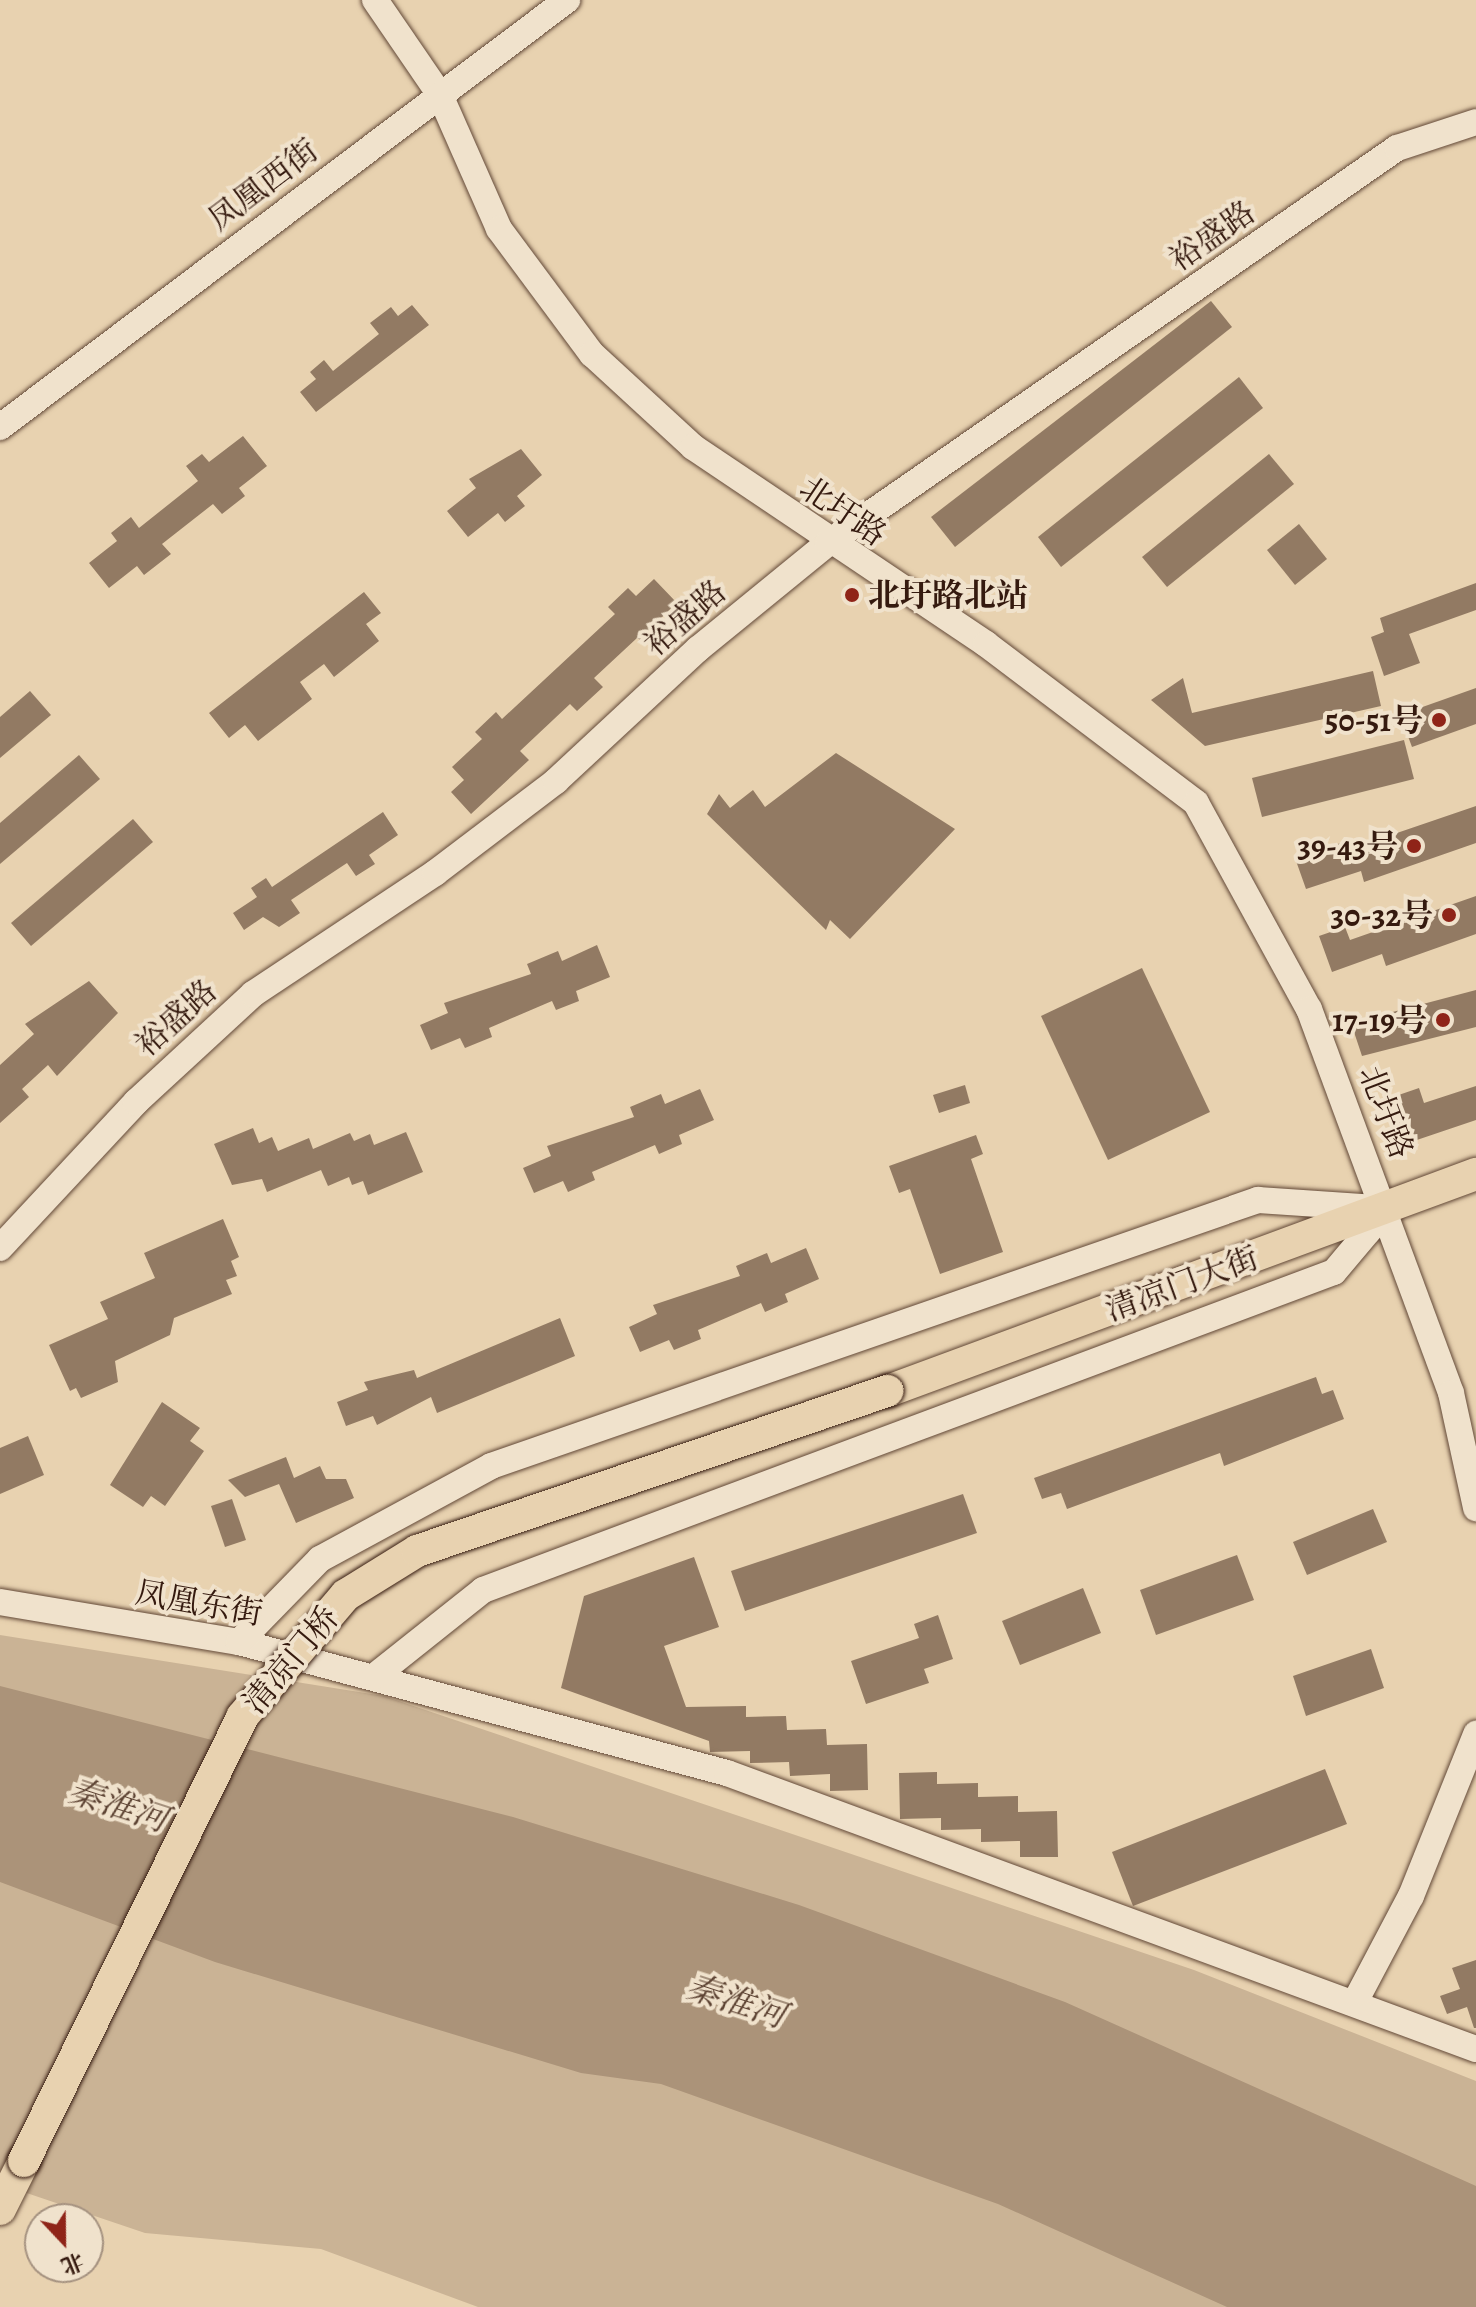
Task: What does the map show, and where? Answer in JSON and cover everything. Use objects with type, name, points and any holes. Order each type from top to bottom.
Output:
[{"type":"main road","name":"清凉门大街","points":[[888,1391],[1476,1174]]},
{"type":"main road","name":"清凉门桥","points":[[0,2209],[242,1717],[346,1595],[417,1551],[888,1391]]},
{"type":"street","name":"北圩路","points":[[375,0],[440,95],[499,229],[592,354],[693,447],[828,543],[986,644],[1196,803],[1309,1009],[1387,1209],[1451,1393],[1476,1508]]},
{"type":"street","name":"凤凰西街","points":[[0,427],[567,0]]},
{"type":"street","name":"裕盛路","points":[[0,1248],[125,1113],[253,994],[435,873],[556,781],[698,649],[828,543],[1397,148],[1476,122]]},
{"type":"street","points":[[239,1642],[320,1559],[491,1466],[1258,1200],[1387,1209]]},
{"type":"street","points":[[375,1676],[483,1590],[1334,1272],[1387,1209]]},
{"type":"street","name":"凤凰东街","points":[[0,1602],[239,1642],[431,1688],[727,1773],[1476,2049]]},
{"type":"street","points":[[1355,2002],[1411,1896],[1476,1734]]},
{"type":"shaded area","points":[[0,1635],[384,1696],[1194,1970],[1476,2081],[1476,2307],[478,2307],[321,2249],[145,2233],[104,2219],[104,2203],[56,2203],[0,2184]]},
{"type":"water","name":"秦淮河","points":[[0,1686],[513,1817],[799,1905],[1065,2002],[1476,2186],[1476,2307],[1227,2307],[998,2204],[661,2084],[581,2073],[215,1962],[0,1882]]},
{"type":"building","points":[[1211,301],[1232,327],[955,547],[931,517]]},
{"type":"building","points":[[412,305],[429,325],[316,412],[300,392],[316,379],[310,372],[324,360],[333,371],[379,334],[370,323],[391,307],[398,316]]},
{"type":"building","points":[[1239,377],[1263,408],[1061,567],[1038,537]]},
{"type":"building","points":[[243,436],[267,466],[239,488],[245,496],[222,514],[213,504],[162,544],[171,554],[144,575],[137,566],[109,588],[89,563],[117,541],[111,533],[131,517],[139,528],[198,481],[186,466],[202,454],[209,462]]},
{"type":"building","points":[[521,449],[542,475],[517,496],[525,506],[505,522],[498,513],[468,537],[447,511],[476,488],[469,479]]},
{"type":"building","points":[[1269,454],[1294,484],[1167,587],[1142,557]]},
{"type":"building","points":[[1299,524],[1327,559],[1295,585],[1267,550]]},
{"type":"building","points":[[654,579],[677,603],[659,620],[667,629],[650,645],[637,638],[594,678],[603,687],[577,711],[570,704],[520,751],[529,760],[471,814],[451,792],[464,780],[452,767],[482,739],[475,732],[496,712],[502,719],[615,614],[608,607],[628,588],[636,596]]},
{"type":"building","points":[[1476,583],[1476,610],[1409,634],[1420,663],[1384,676],[1371,637],[1384,632],[1380,618]]},
{"type":"building","points":[[364,592],[381,613],[366,624],[379,641],[334,677],[324,664],[300,682],[312,699],[258,741],[245,725],[229,738],[209,713]]},
{"type":"building","points":[[1373,671],[1381,706],[1205,746],[1151,700],[1183,678],[1192,713]]},
{"type":"building","name":"50-51号","points":[[1476,688],[1476,724],[1412,747],[1400,715]]},
{"type":"building","points":[[30,691],[51,715],[0,758],[0,717]]},
{"type":"building","points":[[1404,740],[1414,779],[1262,817],[1252,778]]},
{"type":"building","points":[[836,753],[955,829],[850,939],[830,920],[826,930],[707,814],[719,794],[730,808],[753,790],[765,807]]},
{"type":"building","points":[[79,755],[100,779],[0,864],[0,823]]},
{"type":"building","name":"39-43号","points":[[1476,806],[1476,843],[1364,882],[1361,871],[1306,889],[1295,858],[1350,840],[1353,848]]},
{"type":"building","points":[[383,812],[398,835],[369,855],[375,864],[356,876],[347,863],[291,900],[300,913],[279,927],[263,917],[244,930],[233,913],[257,897],[251,888],[266,878],[272,887]]},
{"type":"building","points":[[133,819],[153,842],[31,946],[11,923]]},
{"type":"building","name":"30-32号","points":[[1476,896],[1476,934],[1386,966],[1382,954],[1332,972],[1319,936],[1345,927],[1350,940]]},
{"type":"building","points":[[597,945],[610,977],[576,991],[579,1001],[556,1010],[552,1001],[489,1028],[492,1037],[465,1048],[460,1038],[431,1050],[420,1025],[448,1013],[444,1003],[531,974],[527,964],[558,951],[562,961]]},
{"type":"building","points":[[1142,968],[1210,1112],[1108,1160],[1041,1016]]},
{"type":"building","points":[[89,981],[118,1013],[57,1076],[48,1065],[22,1089],[29,1097],[0,1123],[0,1065],[34,1034],[25,1024]]},
{"type":"building","points":[[1476,990],[1476,1027],[1362,1056],[1351,1023]]},
{"type":"building","points":[[965,1085],[970,1103],[939,1113],[933,1095]]},
{"type":"building","points":[[1476,1086],[1476,1120],[1402,1145],[1387,1099],[1419,1088],[1424,1103]]},
{"type":"building","points":[[700,1089],[714,1120],[679,1135],[682,1144],[659,1154],[655,1145],[592,1172],[595,1180],[568,1192],[563,1181],[534,1193],[523,1168],[551,1156],[547,1146],[634,1117],[630,1107],[661,1094],[665,1104]]},
{"type":"building","points":[[253,1128],[259,1143],[272,1137],[278,1151],[309,1138],[313,1149],[350,1133],[354,1141],[370,1134],[374,1145],[406,1132],[423,1172],[368,1195],[363,1181],[352,1185],[349,1177],[328,1186],[321,1170],[267,1192],[262,1179],[232,1185],[214,1144]]},
{"type":"building","points":[[976,1135],[983,1154],[971,1159],[1003,1252],[940,1274],[910,1189],[899,1193],[889,1166]]},
{"type":"building","points":[[223,1219],[239,1257],[231,1261],[237,1276],[226,1280],[232,1294],[174,1318],[170,1335],[115,1361],[118,1382],[81,1398],[76,1388],[70,1391],[49,1345],[108,1319],[100,1302],[155,1278],[144,1253]]},
{"type":"building","points":[[806,1248],[819,1279],[785,1294],[788,1302],[765,1312],[761,1303],[698,1330],[701,1339],[674,1350],[669,1340],[640,1352],[629,1327],[657,1314],[653,1305],[740,1276],[736,1266],[767,1253],[771,1263]]},
{"type":"building","points":[[560,1318],[575,1356],[437,1413],[431,1397],[377,1425],[373,1416],[346,1426],[337,1402],[368,1390],[364,1382],[414,1370],[417,1378]]},
{"type":"building","points":[[1316,1377],[1322,1394],[1333,1390],[1344,1419],[1224,1466],[1220,1453],[1067,1509],[1061,1493],[1042,1499],[1034,1478]]},
{"type":"building","points":[[162,1402],[200,1428],[190,1441],[204,1451],[165,1506],[151,1496],[143,1507],[110,1485]]},
{"type":"building","points":[[28,1436],[44,1475],[0,1494],[0,1448]]},
{"type":"building","points":[[286,1457],[294,1478],[320,1466],[326,1479],[346,1479],[354,1498],[296,1523],[279,1484],[245,1497],[228,1480]]},
{"type":"building","points":[[963,1494],[977,1533],[745,1611],[731,1571]]},
{"type":"building","points":[[232,1499],[246,1540],[225,1547],[211,1506]]},
{"type":"building","points":[[1373,1509],[1387,1542],[1307,1575],[1293,1542]]},
{"type":"building","points":[[1237,1555],[1254,1600],[1156,1635],[1140,1590]]},
{"type":"building","points":[[694,1557],[719,1627],[664,1646],[686,1707],[746,1706],[746,1717],[786,1716],[787,1730],[826,1729],[827,1745],[867,1744],[868,1790],[830,1791],[830,1774],[790,1776],[789,1762],[750,1763],[750,1751],[710,1752],[709,1741],[561,1688],[584,1596]]},
{"type":"building","points":[[1083,1588],[1101,1633],[1020,1665],[1002,1621]]},
{"type":"building","points":[[938,1615],[953,1659],[924,1669],[929,1683],[866,1704],[851,1661],[919,1638],[914,1624]]},
{"type":"building","points":[[1371,1649],[1384,1688],[1306,1716],[1293,1676]]},
{"type":"building","points":[[1325,1769],[1347,1824],[1133,1906],[1112,1852]]},
{"type":"building","points":[[937,1772],[937,1784],[978,1783],[978,1797],[1018,1796],[1018,1812],[1057,1811],[1058,1857],[1020,1857],[1020,1841],[981,1842],[981,1829],[941,1830],[941,1818],[900,1819],[899,1773]]},
{"type":"building","points":[[1476,1960],[1474,2028],[1467,2007],[1447,2014],[1440,1996],[1460,1989],[1452,1968]]},
{"type":"place","name":"北圩路北站","points":[[852,595]]},
{"type":"place","name":"50-51号","points":[[1439,720]]},
{"type":"place","name":"39-43号","points":[[1414,846]]},
{"type":"place","name":"30-32号","points":[[1449,915]]},
{"type":"place","name":"17-19号","points":[[1443,1020]]}]
